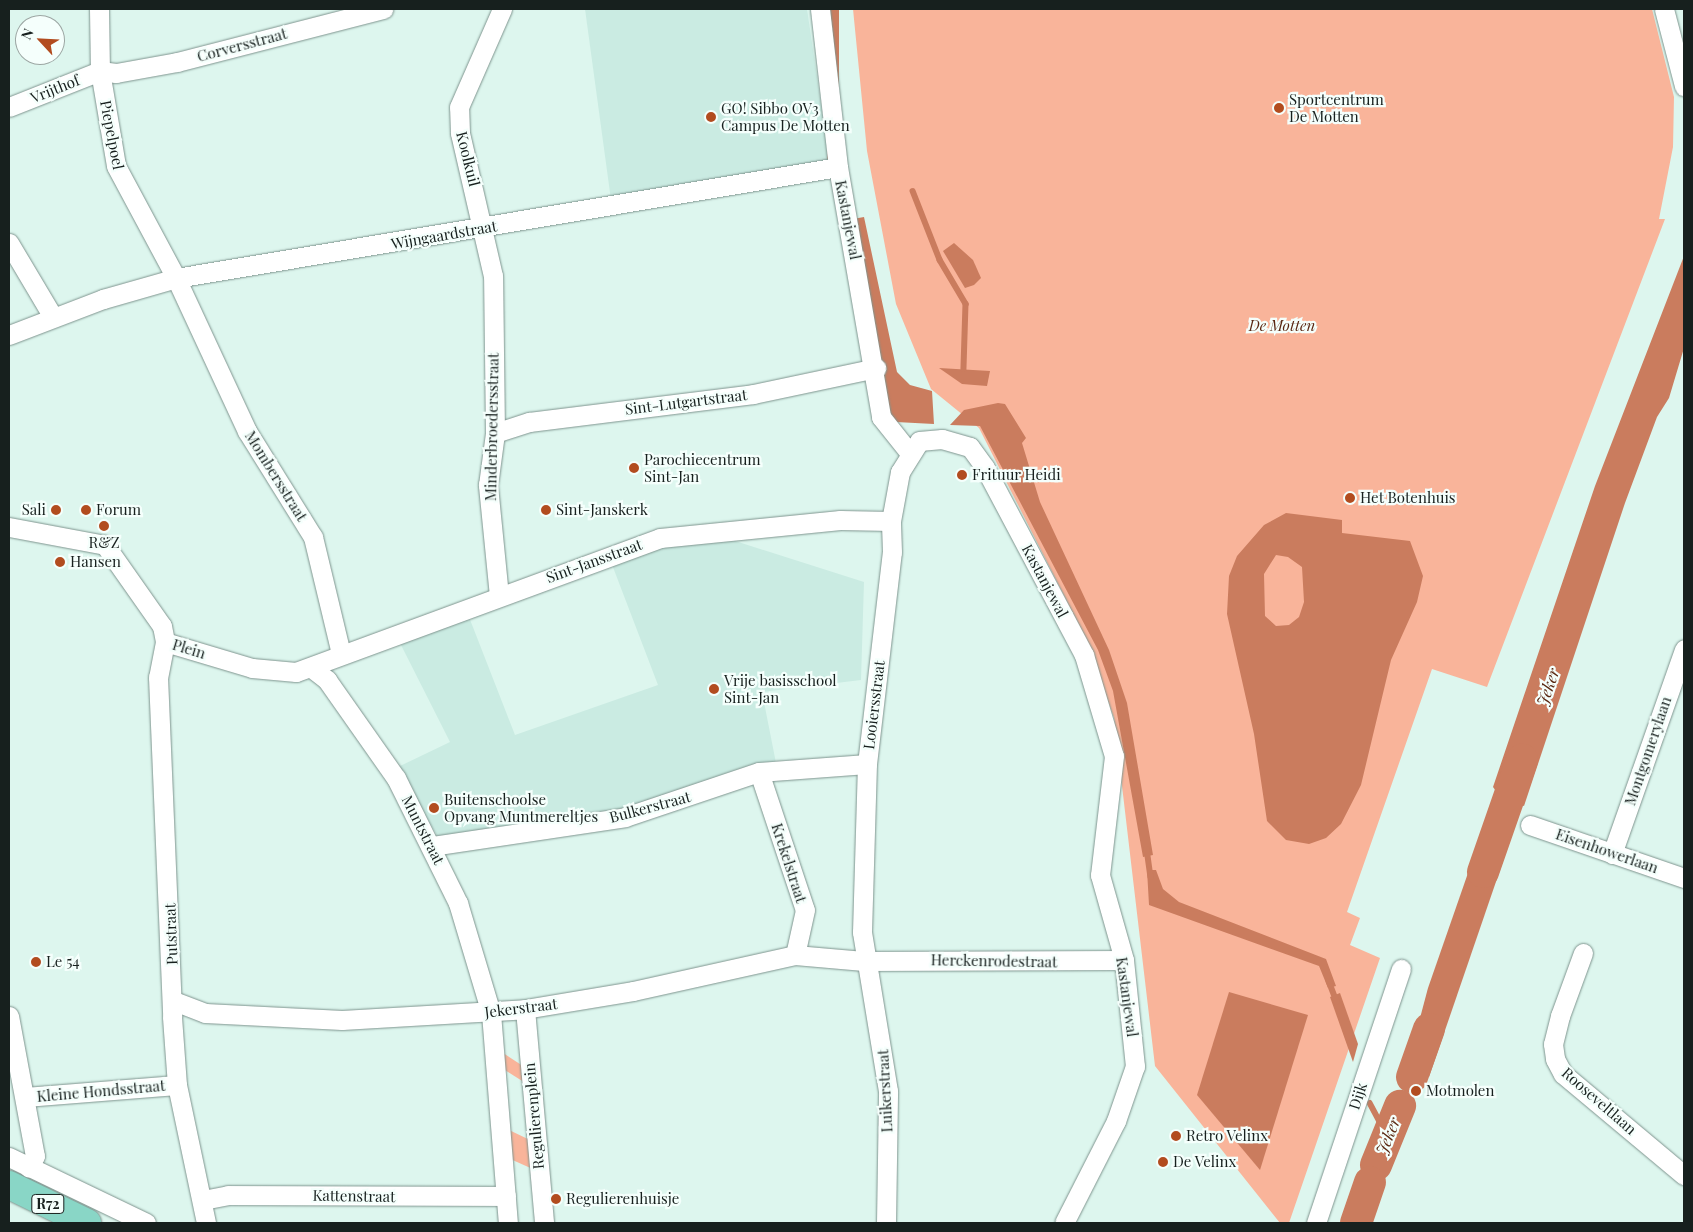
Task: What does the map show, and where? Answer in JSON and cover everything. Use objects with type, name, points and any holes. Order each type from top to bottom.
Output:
[{"type":"main road","name":"R72","points":[[9,1185],[87,1223]]},
{"type":"main road","name":"R72","points":[[9,1205],[52,1223]]},
{"type":"street","name":"Piepelpoel","points":[[99,9],[100,71],[116,166],[176,278]]},
{"type":"street","name":"Corversstraat","points":[[100,71],[116,74],[176,62],[383,9]]},
{"type":"street","name":"Koolkuil","points":[[485,227],[460,133],[459,107],[502,9]]},
{"type":"street","name":"Kastanjewal","points":[[820,9],[838,167],[876,368],[881,417],[908,452],[919,441],[942,439],[970,447],[1084,655],[1114,756],[1100,875],[1124,960],[1134,1046],[1131,1087],[1064,1223]]},
{"type":"street","points":[[1664,9],[1684,86]]},
{"type":"street","name":"Vrijthof","points":[[9,107],[100,71]]},
{"type":"street","name":"Wijngaardstraat","points":[[9,335],[53,317],[176,278],[838,167]]},
{"type":"street","name":"Minderbroedersstraat","points":[[485,227],[493,276],[495,433],[488,485],[499,596]]},
{"type":"street","points":[[9,243],[53,317]]},
{"type":"street","name":"Mombersstraat","points":[[176,278],[247,431],[313,537],[341,654]]},
{"type":"street","name":"Sint-Lutgartstraat","points":[[495,433],[529,422],[753,394],[876,368]]},
{"type":"street","name":"Looiersstraat","points":[[864,961],[867,764],[892,552],[890,521],[908,452]]},
{"type":"street","name":"Sint-Jansstraat","points":[[313,669],[341,654],[660,538],[840,520],[890,521]]},
{"type":"street","name":"Plein","points":[[9,527],[91,540],[105,545],[162,626],[165,642],[252,668],[296,672],[313,669]]},
{"type":"street","name":"Putstraat","points":[[165,642],[158,676],[178,1085],[203,1200],[206,1223]]},
{"type":"street","name":"Montgomerylaan","points":[[1612,854],[1684,649]]},
{"type":"street","name":"Muntstraat","points":[[313,669],[327,680],[384,759],[432,846],[458,903],[492,1013]]},
{"type":"street","name":"Bulkerstraat","points":[[432,846],[625,817],[759,772],[867,764]]},
{"type":"street","name":"Krekelstraat","points":[[759,772],[805,910],[795,955]]},
{"type":"street","name":"Eisenhowerlaan","points":[[1530,825],[1684,878]]},
{"type":"street","name":"Rooseveltlaan","points":[[1584,953],[1560,1016],[1553,1044],[1555,1059],[1563,1074],[1684,1175]]},
{"type":"street","name":"Jekerstraat","points":[[174,1001],[205,1013],[342,1020],[492,1013],[633,992],[795,955],[864,961]]},
{"type":"street","name":"Herckenrodestraat","points":[[864,961],[1124,960]]},
{"type":"street","name":"Luikerstraat","points":[[864,961],[882,1038],[888,1090],[886,1223]]},
{"type":"street","name":"Dijk","points":[[1316,1223],[1401,969]]},
{"type":"street","name":"Regulierenplein","points":[[525,1009],[544,1223]]},
{"type":"street","points":[[492,1013],[508,1223]]},
{"type":"street","points":[[9,1016],[25,1097],[34,1156],[29,1167]]},
{"type":"street","name":"Kleine Hondsstraat","points":[[25,1097],[178,1085]]},
{"type":"street","points":[[9,1157],[146,1223]]},
{"type":"street","name":"Kattenstraat","points":[[203,1200],[228,1195],[506,1196]]},
{"type":"shaded area","name":"GO! Sibbo OV3 Campus De Motten","points":[[585,9],[807,9],[830,165],[611,200]]},
{"type":"shaded area","name":"Vrije basisschool Sint-Jan","points":[[729,539],[864,582],[861,680],[762,692],[776,763],[620,810],[438,837],[398,767],[450,742],[400,643],[469,617],[515,735],[658,685],[611,562],[680,543]]},
{"type":"green space","name":"De Motten","points":[[853,9],[1652,9],[1674,97],[1673,147],[1659,219],[1665,219],[1487,687],[1432,669],[1347,912],[1360,918],[1350,945],[1380,958],[1289,1223],[1280,1223],[1155,1066],[1114,718],[1086,639],[979,428],[931,389],[896,304],[867,151]]},
{"type":"green space","points":[[500,1051],[526,1068],[527,1084],[500,1067]]},
{"type":"green space","points":[[507,1129],[532,1141],[535,1170],[508,1158]]},
{"type":"water","points":[[827,9],[839,9],[839,159],[827,159]]},
{"type":"water","points":[[864,217],[897,372],[910,385],[932,391],[934,424],[896,422],[890,418],[853,219]]},
{"type":"water","points":[[954,243],[973,260],[981,278],[974,285],[965,288],[943,251]]},
{"type":"water","points":[[1684,256],[1684,348],[1669,398],[1657,417],[1625,503],[1524,806],[1501,798],[1493,787],[1595,486]]},
{"type":"water","points":[[939,368],[990,371],[987,386],[962,384]]},
{"type":"water","points":[[998,403],[1005,404],[1026,438],[1022,443],[1040,502],[1109,650],[1127,703],[1153,855],[1143,857],[1113,691],[1098,650],[980,426],[950,425],[964,410]]},
{"type":"water","points":[[1286,513],[1342,520],[1342,533],[1410,541],[1423,576],[1417,602],[1391,660],[1361,785],[1341,824],[1326,838],[1309,844],[1286,840],[1267,821],[1254,734],[1227,614],[1229,576],[1237,556],[1264,525]],"holes":[[[1276,555],[1288,557],[1302,567],[1304,602],[1299,617],[1289,625],[1276,626],[1265,616],[1264,574]]]},
{"type":"water","points":[[1484,827],[1512,835],[1429,1077],[1407,1067],[1428,988]]},
{"type":"water","points":[[1147,870],[1156,870],[1163,889],[1179,902],[1326,959],[1336,986],[1328,988],[1319,966],[1149,905]]},
{"type":"water","points":[[1229,992],[1308,1015],[1260,1170],[1197,1095]]},
{"type":"water","points":[[1340,993],[1358,1044],[1353,1062],[1330,997]]},
{"type":"waterway","points":[[913,191],[940,260],[966,304],[964,369]]},
{"type":"waterway","name":"Jeker","points":[[1483,872],[1522,760]]},
{"type":"waterway","points":[[1147,849],[1151,877]]},
{"type":"waterway","points":[[1329,981],[1337,1002]]},
{"type":"waterway","name":"Jeker","points":[[1412,1077],[1429,1029]]},
{"type":"waterway","points":[[1370,1103],[1389,1138]]},
{"type":"waterway","name":"Jeker","points":[[1376,1165],[1400,1106]]},
{"type":"waterway","name":"Jeker","points":[[1356,1223],[1370,1182]]},
{"type":"place","name":"Sportcentrum De Motten","points":[[1279,108]]},
{"type":"place","name":"GO! Sibbo OV3 Campus De Motten","points":[[711,117]]},
{"type":"place","name":"Parochiecentrum Sint-Jan","points":[[634,468]]},
{"type":"place","name":"Frituur Heidi","points":[[962,475]]},
{"type":"place","name":"Het Botenhuis","points":[[1350,498]]},
{"type":"place","name":"Sali","points":[[56,510]]},
{"type":"place","name":"Forum","points":[[86,510]]},
{"type":"place","name":"Sint-Janskerk","points":[[546,510]]},
{"type":"place","name":"R&Z","points":[[104,526]]},
{"type":"place","name":"Hansen","points":[[60,562]]},
{"type":"place","name":"Vrije basisschool Sint-Jan","points":[[714,689]]},
{"type":"place","name":"Buitenschoolse Opvang Muntmereltjes","points":[[434,808]]},
{"type":"place","name":"Le 54","points":[[36,962]]},
{"type":"place","name":"Motmolen","points":[[1416,1091]]},
{"type":"place","name":"Retro Velinx","points":[[1176,1136]]},
{"type":"place","name":"De Velinx","points":[[1163,1162]]},
{"type":"place","name":"Regulierenhuisje","points":[[556,1199]]}]
